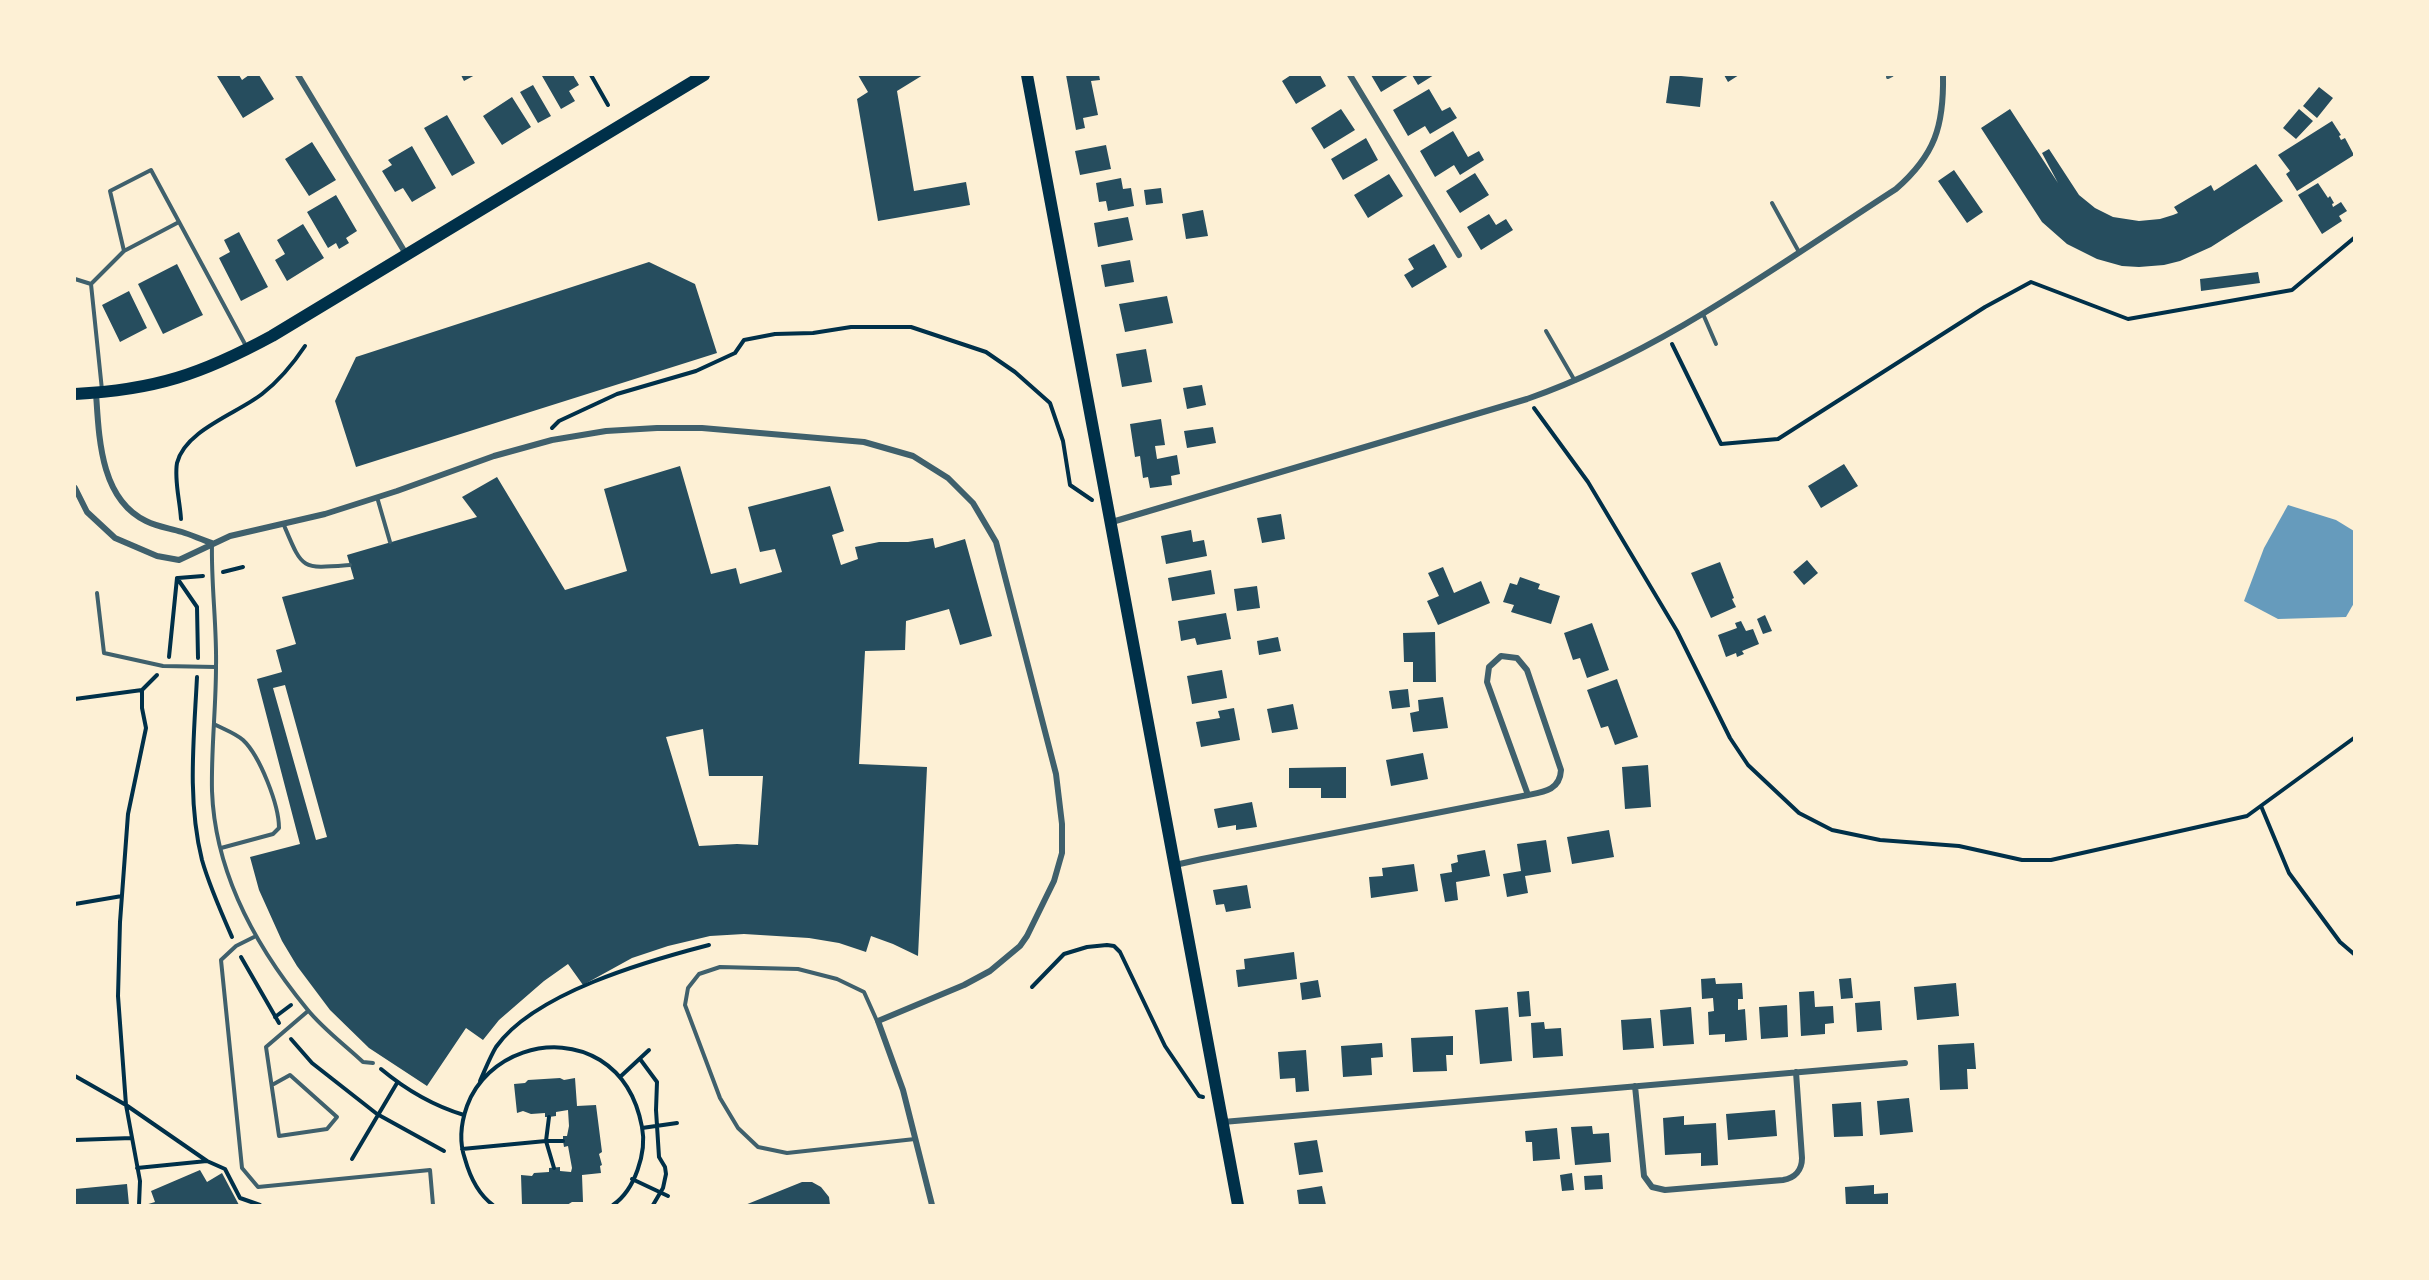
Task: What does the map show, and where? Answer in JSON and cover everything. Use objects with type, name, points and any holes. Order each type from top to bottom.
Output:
[{"type":"main road","points":[[75,394],[146,387],[220,363],[248,349],[704,75]]},
{"type":"main road","points":[[1027,75],[1238,1205]]},
{"type":"street","points":[[298,75],[406,254]]},
{"type":"street","points":[[1350,75],[1459,255]]},
{"type":"street","points":[[1112,522],[1527,399],[1576,381],[1667,335],[1896,189],[1924,161],[1934,142],[1941,121],[1943,75]]},
{"type":"street","points":[[99,393],[101,451],[107,474],[131,512],[160,528],[181,531],[212,543]]},
{"type":"street","points":[[75,488],[87,512],[115,538],[163,558],[179,560],[230,536],[325,514],[494,456],[534,445],[606,431],[702,428],[864,442],[913,456],[948,478],[973,503],[996,542],[1056,774],[1062,824],[1062,853],[1054,881],[1032,928],[1020,946],[990,971],[964,985],[878,1021],[903,1090],[932,1205]]},
{"type":"street","points":[[1175,865],[1528,795],[1552,789],[1558,783],[1561,770],[1525,666],[1513,656],[1501,656],[1489,666],[1486,679],[1528,795]]},
{"type":"street","points":[[1223,1122],[1905,1063]]},
{"type":"street","points":[[1635,1086],[1644,1176],[1652,1186],[1665,1190],[1784,1180],[1796,1175],[1801,1167],[1796,1072]]},
{"type":"lane","points":[[124,251],[110,190],[151,170],[248,349]]},
{"type":"lane","points":[[1772,203],[1799,252]]},
{"type":"lane","points":[[99,393],[91,284],[124,251],[179,222]]},
{"type":"lane","points":[[75,279],[91,284]]},
{"type":"lane","points":[[1703,313],[1716,344]]},
{"type":"lane","points":[[1546,331],[1576,381]]},
{"type":"lane","points":[[377,497],[390,542]]},
{"type":"lane","points":[[283,523],[301,561],[312,568],[350,565]]},
{"type":"lane","points":[[212,543],[212,575],[217,626],[212,792],[220,848],[237,901],[256,936],[299,999],[308,1011],[363,1062],[373,1063]]},
{"type":"lane","points":[[97,593],[104,653],[163,666],[216,668]]},
{"type":"lane","points":[[214,724],[242,739],[254,752],[273,797],[279,821],[279,828],[273,834],[220,848]]},
{"type":"lane","points":[[256,936],[236,946],[221,960],[242,1168],[258,1187],[430,1170],[433,1205]]},
{"type":"lane","points":[[878,1021],[864,992],[837,979],[798,969],[720,967],[699,974],[688,988],[686,1005],[720,1098],[738,1128],[758,1147],[787,1153],[915,1139]]},
{"type":"lane","points":[[272,1085],[290,1075],[337,1117],[327,1129],[279,1136],[266,1047],[308,1011]]},
{"type":"path","points":[[591,75],[608,105]]},
{"type":"path","points":[[1667,335],[1721,444],[1778,439],[1984,307],[2031,282],[2128,319],[2292,290],[2354,238]]},
{"type":"path","points":[[534,445],[559,421],[617,394],[696,371],[735,353],[744,340],[776,334],[813,333],[851,327],[910,327],[986,352],[1015,372],[1050,403],[1063,441],[1070,485],[1091,500],[1108,500]]},
{"type":"path","points":[[181,520],[176,472],[183,449],[206,429],[263,394],[282,376],[305,346]]},
{"type":"path","points":[[1527,399],[1588,482],[1665,611],[1730,738],[1748,765],[1799,813],[1832,830],[1881,840],[1959,846],[2022,860],[2051,860],[2247,816],[2354,738]]},
{"type":"path","points":[[75,699],[142,690],[153,681],[169,656],[177,578],[197,607],[197,668],[192,776],[202,860],[236,946],[274,1017],[294,1045],[312,1063],[377,1114],[444,1151]]},
{"type":"path","points":[[139,1204],[140,1181],[126,1105],[118,996],[128,814],[146,728],[142,708],[142,690]]},
{"type":"path","points":[[2261,806],[2289,873],[2340,942],[2354,954]]},
{"type":"path","points":[[75,904],[122,896]]},
{"type":"path","points":[[493,1205],[486,1200],[470,1176],[462,1149],[464,1115],[496,1047],[521,1023],[538,1011],[609,977],[656,959],[709,945]]},
{"type":"path","points":[[1032,987],[1064,954],[1087,947],[1114,946],[1120,952],[1165,1046],[1199,1096],[1203,1097]]},
{"type":"path","points":[[274,1017],[299,999]]},
{"type":"path","points":[[479,1084],[506,1060],[521,1052],[548,1047],[575,1049],[600,1060],[620,1077],[632,1094],[640,1112],[642,1151],[632,1179],[619,1201],[613,1205]]},
{"type":"path","points":[[620,1077],[649,1050]]},
{"type":"path","points":[[640,1059],[657,1082],[659,1157],[666,1174],[660,1193],[653,1205]]},
{"type":"path","points":[[373,1063],[397,1083],[446,1110],[464,1115]]},
{"type":"path","points":[[75,1076],[126,1105],[207,1161],[225,1169],[240,1198],[260,1205]]},
{"type":"path","points":[[352,1159],[397,1083]]},
{"type":"path","points":[[549,1117],[546,1141],[554,1168]]},
{"type":"path","points":[[642,1128],[677,1123]]},
{"type":"path","points":[[75,1140],[132,1138]]},
{"type":"path","points":[[462,1149],[563,1141]]},
{"type":"path","points":[[137,1168],[207,1161]]},
{"type":"path","points":[[632,1179],[668,1196]]},
{"type":"path","points":[[619,1201],[623,1205]]},
{"type":"water","points":[[2288,505],[2336,520],[2354,531],[2354,603],[2346,617],[2278,619],[2244,601],[2264,548]]},
{"type":"building","points":[[239,75],[242,80],[249,75],[259,75],[274,99],[243,118],[217,76]]},
{"type":"building","points":[[461,75],[475,75],[464,81]]},
{"type":"building","points":[[573,75],[579,85],[569,91],[575,101],[561,109],[542,76]]},
{"type":"building","points":[[858,75],[923,75],[897,91],[914,191],[966,182],[970,205],[878,221],[857,99],[868,92]]},
{"type":"building","points":[[1066,75],[1099,75],[1100,80],[1091,81],[1098,115],[1083,118],[1085,128],[1076,130]]},
{"type":"building","points":[[1291,75],[1320,75],[1326,86],[1296,104],[1282,81]]},
{"type":"building","points":[[1371,75],[1409,75],[1381,92]]},
{"type":"building","points":[[1412,75],[1434,75],[1418,85]]},
{"type":"building","points":[[1670,75],[1703,78],[1700,107],[1666,103]]},
{"type":"building","points":[[1724,75],[1739,75],[1728,82]]},
{"type":"building","points":[[533,85],[551,116],[538,123],[520,92]]},
{"type":"building","points":[[2319,87],[2333,98],[2317,118],[2303,106]]},
{"type":"building","points":[[1429,89],[1442,111],[1450,107],[1457,118],[1430,134],[1425,126],[1408,136],[1393,110]]},
{"type":"building","points":[[512,97],[531,127],[502,145],[483,116]]},
{"type":"building","points":[[1341,109],[1355,130],[1324,149],[1311,128]]},
{"type":"building","points":[[2010,109],[2058,183],[2042,153],[2049,149],[2079,195],[2095,208],[2113,217],[2139,221],[2173,215],[2178,213],[2174,207],[2211,185],[2214,191],[2256,164],[2283,201],[2211,247],[2180,261],[2139,267],[2122,266],[2097,259],[2067,244],[2042,222],[1981,128]]},
{"type":"building","points":[[2299,109],[2313,121],[2296,139],[2283,128]]},
{"type":"building","points":[[447,115],[475,163],[452,176],[424,128]]},
{"type":"building","points":[[2332,121],[2341,135],[2339,136],[2341,140],[2345,138],[2354,155],[2297,191],[2286,174],[2290,171],[2278,155]]},
{"type":"building","points":[[1453,131],[1468,157],[1479,151],[1484,160],[1460,175],[1454,165],[1435,177],[1420,151]]},
{"type":"building","points":[[1366,138],[1378,160],[1343,180],[1331,159]]},
{"type":"building","points":[[312,142],[336,180],[309,196],[285,159]]},
{"type":"building","points":[[1106,145],[1111,169],[1080,175],[1075,151]]},
{"type":"building","points":[[412,146],[436,188],[412,202],[403,188],[395,192],[382,171],[392,165],[388,160]]},
{"type":"building","points":[[1954,170],[1983,212],[1967,223],[1938,181]]},
{"type":"building","points":[[1475,173],[1489,195],[1460,213],[1446,191]]},
{"type":"building","points":[[1389,174],[1403,196],[1368,218],[1354,195]]},
{"type":"building","points":[[1121,178],[1123,189],[1131,188],[1134,206],[1108,211],[1106,201],[1099,202],[1096,183]]},
{"type":"building","points":[[2318,183],[2328,198],[2330,196],[2334,203],[2333,207],[2341,202],[2347,211],[2339,216],[2342,221],[2322,234],[2298,195]]},
{"type":"building","points":[[1161,188],[1163,203],[1146,205],[1144,190]]},
{"type":"building","points":[[336,195],[357,231],[346,238],[349,243],[339,249],[336,243],[328,248],[307,212]]},
{"type":"building","points":[[1203,210],[1208,236],[1186,239],[1182,214]]},
{"type":"building","points":[[1489,214],[1496,225],[1506,219],[1513,230],[1481,250],[1467,227]]},
{"type":"building","points":[[1128,217],[1133,240],[1098,247],[1094,223]]},
{"type":"building","points":[[303,224],[324,258],[287,281],[275,260],[285,254],[277,240]]},
{"type":"building","points":[[239,232],[268,287],[241,301],[219,258],[230,252],[224,240]]},
{"type":"building","points":[[1434,244],[1447,267],[1412,288],[1404,275],[1414,269],[1408,259]]},
{"type":"building","points":[[1130,260],[1134,282],[1105,287],[1101,265]]},
{"type":"building","points":[[649,262],[695,284],[717,353],[356,467],[335,401],[356,357]]},
{"type":"building","points":[[177,264],[203,315],[163,334],[138,284]]},
{"type":"building","points":[[2258,272],[2260,283],[2201,291],[2200,279]]},
{"type":"building","points":[[129,291],[147,328],[120,342],[102,305]]},
{"type":"building","points":[[1167,296],[1173,323],[1125,332],[1119,304]]},
{"type":"building","points":[[1146,349],[1152,382],[1122,387],[1116,354]]},
{"type":"building","points":[[1202,385],[1206,405],[1187,409],[1183,388]]},
{"type":"building","points":[[1161,419],[1165,445],[1155,446],[1157,459],[1177,455],[1180,474],[1171,476],[1172,485],[1150,488],[1148,477],[1143,478],[1140,456],[1135,457],[1130,424]]},
{"type":"building","points":[[1213,427],[1216,443],[1187,448],[1184,431]]},
{"type":"building","points":[[1844,464],[1858,486],[1821,508],[1808,486]]},
{"type":"building","points":[[680,466],[711,574],[736,568],[740,584],[782,572],[775,549],[760,552],[748,507],[830,486],[844,531],[832,535],[841,565],[858,559],[855,547],[879,542],[908,542],[933,538],[935,548],[965,539],[992,636],[960,645],[949,609],[906,621],[905,650],[865,651],[859,764],[927,767],[918,956],[871,936],[866,952],[839,943],[809,938],[744,934],[710,936],[668,946],[632,958],[583,985],[568,964],[544,981],[499,1020],[483,1040],[466,1028],[427,1086],[369,1048],[330,1010],[297,966],[282,941],[259,890],[250,857],[300,844],[257,679],[282,672],[276,650],[296,644],[282,597],[354,579],[347,555],[477,517],[462,497],[497,477],[565,590],[627,571],[604,489]],"holes":[[[285,685],[327,837],[316,840],[273,688]],[[703,729],[709,776],[763,776],[758,845],[699,846],[666,737]]]},
{"type":"building","points":[[1281,514],[1285,539],[1262,543],[1257,518]]},
{"type":"building","points":[[1191,530],[1193,542],[1204,540],[1207,556],[1166,564],[1161,536]]},
{"type":"building","points":[[1807,560],[1818,573],[1804,585],[1793,572]]},
{"type":"building","points":[[1720,562],[1736,607],[1711,618],[1691,573]]},
{"type":"building","points":[[1443,567],[1454,593],[1481,581],[1490,603],[1438,625],[1427,601],[1439,596],[1428,573]]},
{"type":"building","points":[[1211,570],[1215,594],[1172,601],[1168,578]]},
{"type":"building","points":[[1520,577],[1540,584],[1538,589],[1560,596],[1551,624],[1511,612],[1514,605],[1503,602],[1510,583],[1517,585]]},
{"type":"building","points":[[1257,586],[1260,608],[1237,611],[1234,589]]},
{"type":"building","points":[[1226,613],[1231,639],[1197,645],[1195,638],[1181,641],[1178,621]]},
{"type":"building","points":[[1765,615],[1772,631],[1763,634],[1757,619]]},
{"type":"building","points":[[1741,621],[1746,631],[1753,629],[1759,644],[1742,651],[1744,654],[1737,657],[1736,653],[1726,657],[1718,635],[1737,628],[1735,623]]},
{"type":"building","points":[[1592,623],[1609,670],[1587,678],[1580,658],[1573,660],[1564,633]]},
{"type":"building","points":[[1435,632],[1436,682],[1413,682],[1413,662],[1404,662],[1403,633]]},
{"type":"building","points":[[1278,637],[1281,651],[1259,655],[1257,641]]},
{"type":"building","points":[[1222,670],[1227,698],[1192,704],[1187,676]]},
{"type":"building","points":[[1617,679],[1638,737],[1615,745],[1608,726],[1601,728],[1587,690]]},
{"type":"building","points":[[1408,689],[1410,707],[1392,709],[1389,691]]},
{"type":"building","points":[[1443,697],[1448,728],[1413,732],[1410,713],[1419,711],[1418,700]]},
{"type":"building","points":[[1293,704],[1298,729],[1272,733],[1267,709]]},
{"type":"building","points":[[1234,708],[1240,740],[1201,747],[1196,722],[1220,718],[1218,711]]},
{"type":"building","points":[[1423,753],[1428,779],[1391,786],[1386,760]]},
{"type":"building","points":[[1648,765],[1651,807],[1625,809],[1622,767]]},
{"type":"building","points":[[1346,767],[1346,798],[1321,798],[1321,788],[1289,788],[1289,768]]},
{"type":"building","points":[[1252,802],[1257,827],[1236,830],[1236,825],[1218,828],[1214,809]]},
{"type":"building","points":[[1609,830],[1614,857],[1572,864],[1567,837]]},
{"type":"building","points":[[1546,840],[1551,872],[1525,876],[1528,893],[1507,897],[1503,874],[1521,871],[1517,844]]},
{"type":"building","points":[[1485,850],[1490,876],[1456,882],[1458,900],[1445,902],[1440,874],[1452,872],[1451,864],[1458,862],[1457,855]]},
{"type":"building","points":[[1414,864],[1418,891],[1371,898],[1369,877],[1383,876],[1382,868]]},
{"type":"building","points":[[1247,885],[1251,908],[1226,912],[1224,904],[1216,905],[1213,890]]},
{"type":"building","points":[[1294,952],[1297,979],[1238,987],[1236,970],[1245,969],[1244,959]]},
{"type":"building","points":[[1715,978],[1716,984],[1742,983],[1743,999],[1738,999],[1738,1010],[1745,1009],[1747,1040],[1725,1042],[1725,1034],[1709,1035],[1708,1012],[1714,1011],[1713,998],[1702,999],[1701,979]]},
{"type":"building","points":[[1851,978],[1853,998],[1841,999],[1839,979]]},
{"type":"building","points":[[1318,980],[1321,997],[1302,1000],[1300,983]]},
{"type":"building","points":[[1956,983],[1959,1016],[1917,1020],[1914,987]]},
{"type":"building","points":[[1529,991],[1531,1016],[1519,1017],[1517,992]]},
{"type":"building","points":[[1814,991],[1815,1007],[1833,1006],[1834,1023],[1825,1024],[1825,1034],[1801,1036],[1799,992]]},
{"type":"building","points":[[1880,1001],[1882,1030],[1857,1032],[1855,1003]]},
{"type":"building","points":[[1787,1005],[1788,1037],[1761,1039],[1759,1007]]},
{"type":"building","points":[[1508,1007],[1512,1061],[1480,1064],[1475,1010]]},
{"type":"building","points":[[1691,1007],[1694,1044],[1663,1046],[1660,1010]]},
{"type":"building","points":[[1651,1018],[1654,1048],[1623,1050],[1621,1020]]},
{"type":"building","points":[[1544,1022],[1545,1029],[1561,1028],[1563,1056],[1533,1058],[1531,1023]]},
{"type":"building","points":[[1453,1036],[1453,1055],[1446,1055],[1447,1071],[1413,1072],[1411,1038]]},
{"type":"building","points":[[1382,1043],[1383,1057],[1371,1058],[1372,1075],[1343,1077],[1341,1046]]},
{"type":"building","points":[[1974,1043],[1976,1069],[1967,1069],[1968,1089],[1940,1090],[1938,1045]]},
{"type":"building","points":[[1306,1050],[1309,1091],[1296,1092],[1295,1078],[1280,1079],[1278,1052]]},
{"type":"building","points":[[560,1078],[564,1080],[575,1078],[577,1106],[596,1105],[602,1152],[599,1154],[602,1165],[600,1166],[601,1173],[582,1175],[583,1202],[572,1202],[567,1205],[522,1205],[521,1175],[532,1176],[534,1173],[549,1172],[549,1168],[560,1167],[560,1171],[571,1172],[572,1168],[568,1146],[564,1147],[563,1141],[563,1136],[567,1136],[569,1126],[568,1110],[556,1112],[556,1116],[549,1117],[545,1117],[545,1113],[531,1114],[523,1111],[517,1113],[514,1084],[525,1083],[528,1080]]},
{"type":"building","points":[[1909,1098],[1913,1132],[1880,1135],[1877,1101]]},
{"type":"building","points":[[1861,1102],[1863,1136],[1834,1137],[1832,1104]]},
{"type":"building","points":[[1775,1110],[1777,1136],[1728,1140],[1726,1114]]},
{"type":"building","points":[[1684,1116],[1684,1125],[1716,1123],[1718,1165],[1701,1166],[1701,1153],[1665,1155],[1663,1118]]},
{"type":"building","points":[[1592,1126],[1593,1134],[1609,1133],[1611,1162],[1575,1165],[1571,1127]]},
{"type":"building","points":[[1557,1128],[1560,1159],[1533,1161],[1532,1142],[1526,1142],[1525,1131]]},
{"type":"building","points":[[1317,1140],[1323,1172],[1299,1175],[1294,1143]]},
{"type":"building","points":[[200,1170],[207,1182],[222,1173],[239,1205],[145,1205],[155,1202],[151,1191]]},
{"type":"building","points":[[1572,1173],[1574,1190],[1562,1191],[1560,1175]]},
{"type":"building","points":[[1602,1175],[1603,1189],[1585,1190],[1584,1176]]},
{"type":"building","points":[[802,1182],[812,1182],[821,1187],[829,1197],[830,1205],[745,1205]]},
{"type":"building","points":[[127,1184],[129,1205],[75,1205],[75,1189]]},
{"type":"building","points":[[1874,1185],[1874,1194],[1888,1193],[1888,1205],[1846,1205],[1845,1187]]},
{"type":"building","points":[[1322,1186],[1326,1205],[1299,1205],[1297,1190]]}]
